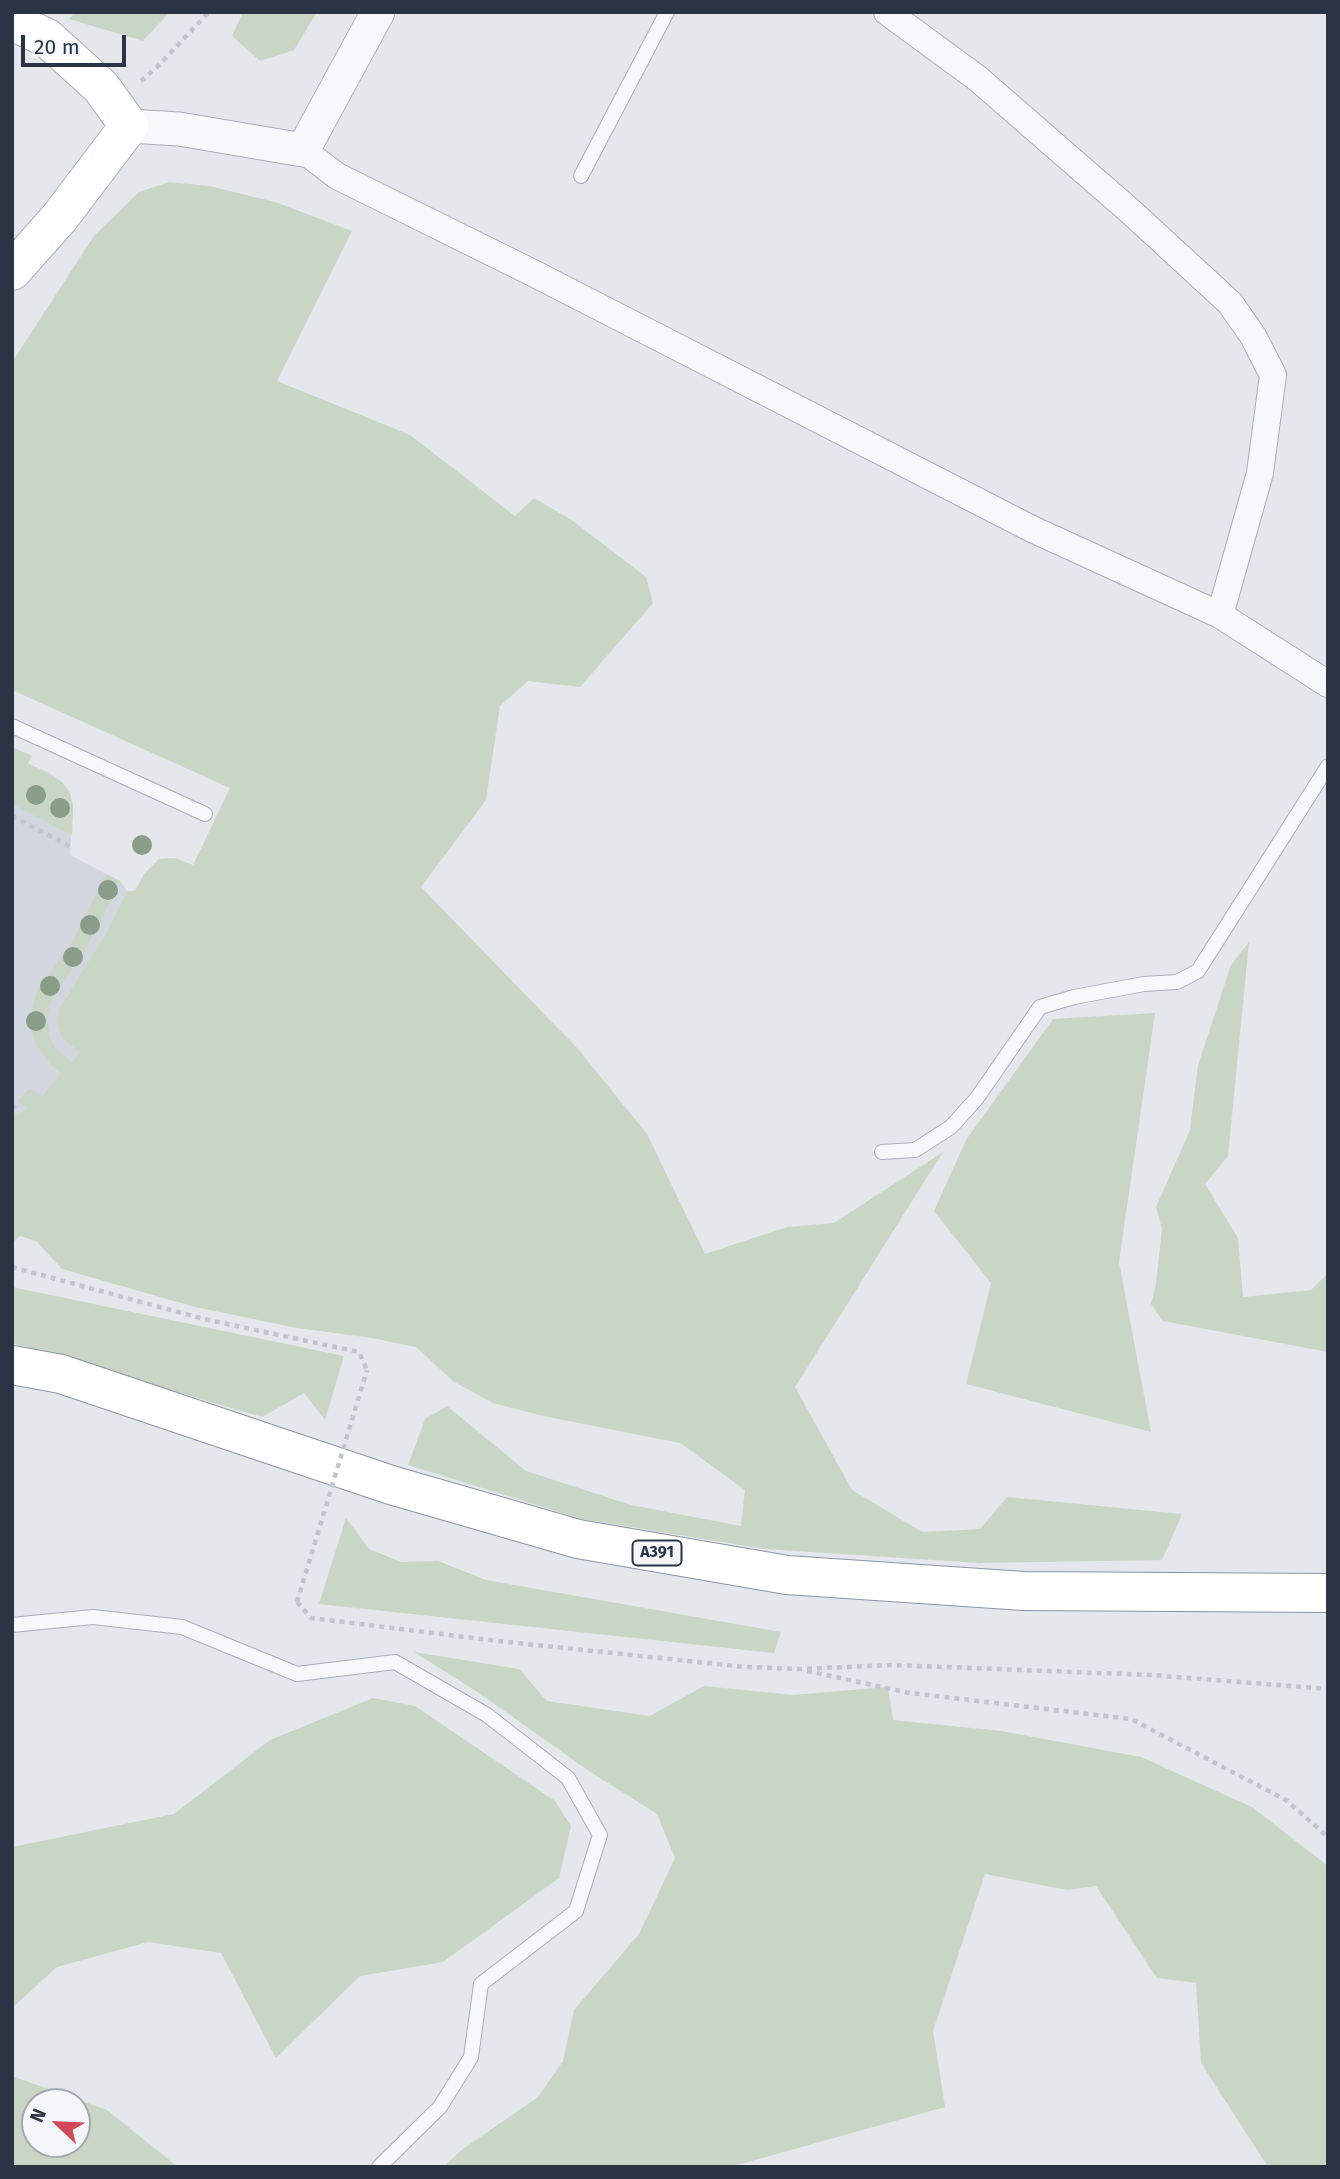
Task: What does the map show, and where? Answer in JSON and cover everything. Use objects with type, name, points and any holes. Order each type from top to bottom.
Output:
[{"type":"main road","points":[[12,271],[60,218],[121,115],[100,87],[47,38],[20,20]]},
{"type":"main road","name":"A391","points":[[12,1364],[61,1374],[391,1485],[578,1539],[801,1576],[1024,1591],[1328,1592]]},
{"type":"street","points":[[303,150],[378,12]]},
{"type":"street","points":[[887,12],[977,78],[1130,211],[1230,303],[1253,336],[1273,375],[1261,472],[1220,615]]},
{"type":"street","points":[[121,115],[179,129],[303,150],[337,176],[1032,530],[1220,615],[1328,684]]},
{"type":"lane","points":[[581,177],[667,12]]},
{"type":"lane","points":[[12,726],[205,814]]},
{"type":"lane","points":[[882,1152],[915,1150],[951,1127],[977,1098],[1040,1007],[1074,997],[1144,984],[1177,982],[1198,971],[1328,766]]},
{"type":"lane","points":[[12,1625],[93,1617],[182,1628],[298,1674],[396,1662],[487,1715],[568,1778],[600,1835],[576,1911],[481,1984],[471,2057],[440,2107],[379,2167]]},
{"type":"path","points":[[121,115],[158,66],[209,12]]},
{"type":"path","points":[[12,816],[73,848]]},
{"type":"path","points":[[12,1105],[19,1112]]},
{"type":"path","points":[[12,1267],[204,1319],[359,1352],[367,1370],[297,1601],[311,1618],[745,1667],[800,1670],[892,1665],[1151,1675],[1328,1689]]},
{"type":"path","points":[[800,1670],[909,1693],[1131,1719],[1286,1800],[1328,1837]]},
{"type":"shaded area","points":[[12,757],[48,772],[62,782],[70,793],[73,806],[70,855],[120,881],[127,891],[104,937],[66,997],[64,1040],[79,1052],[32,1108],[12,1190]]},
{"type":"green space","points":[[75,12],[170,12],[143,41],[69,19]]},
{"type":"green space","points":[[243,12],[317,12],[294,50],[260,61],[232,36]]},
{"type":"green space","points":[[169,182],[209,186],[275,202],[352,231],[277,381],[410,435],[515,516],[534,498],[573,521],[646,577],[653,603],[580,687],[528,681],[500,706],[486,800],[421,887],[578,1049],[647,1134],[705,1254],[787,1227],[834,1223],[943,1152],[795,1387],[852,1490],[922,1532],[980,1529],[1007,1497],[1182,1514],[1162,1560],[979,1563],[765,1549],[582,1519],[408,1465],[425,1419],[447,1406],[526,1471],[631,1505],[741,1526],[745,1490],[680,1443],[543,1416],[493,1403],[454,1382],[416,1347],[297,1328],[195,1307],[62,1269],[36,1241],[20,1236],[12,1243],[12,1111],[18,1116],[26,1108],[18,1101],[27,1091],[30,1089],[42,1096],[61,1073],[51,1065],[35,1043],[30,1021],[36,994],[72,942],[106,874],[120,881],[93,936],[51,1001],[47,1016],[50,1038],[56,1049],[71,1062],[79,1052],[64,1040],[58,1028],[59,1009],[104,937],[127,891],[135,891],[144,874],[159,859],[175,858],[193,865],[230,788],[12,690],[12,362],[94,236],[139,192]]},
{"type":"green space","points":[[12,747],[32,756],[28,763],[62,782],[70,793],[73,806],[72,835],[12,804]]},
{"type":"green space","points":[[1249,942],[1228,1156],[1205,1184],[1238,1238],[1243,1297],[1311,1290],[1328,1273],[1328,1352],[1163,1321],[1151,1304],[1162,1229],[1156,1207],[1190,1130],[1198,1065],[1231,965]]},
{"type":"green space","points":[[1155,1013],[1119,1262],[1151,1432],[966,1384],[991,1283],[934,1211],[966,1140],[1053,1019]]},
{"type":"green space","points":[[12,1287],[344,1356],[325,1420],[304,1393],[262,1417],[12,1343]]},
{"type":"green space","points":[[346,1518],[369,1549],[401,1562],[438,1561],[486,1580],[781,1632],[774,1653],[319,1604]]},
{"type":"green space","points":[[414,1652],[519,1669],[547,1701],[650,1716],[704,1686],[793,1695],[888,1687],[893,1720],[1001,1731],[1141,1757],[1252,1807],[1328,1866],[1328,2167],[1268,2167],[1201,2063],[1196,1983],[1157,1978],[1096,1886],[1067,1890],[985,1874],[933,2031],[945,2107],[730,2167],[443,2167],[463,2149],[538,2097],[563,2061],[574,2010],[639,1934],[675,1858],[657,1814]]},
{"type":"green space","points":[[373,1698],[415,1706],[555,1801],[571,1826],[559,1878],[443,1962],[360,1976],[276,2058],[221,1953],[148,1942],[57,1967],[12,2008],[12,1847],[174,1814],[270,1740]]},
{"type":"green space","points":[[12,2076],[46,2088],[21,2088],[21,2158],[91,2158],[91,2104],[107,2110],[178,2167],[12,2167]]}]
